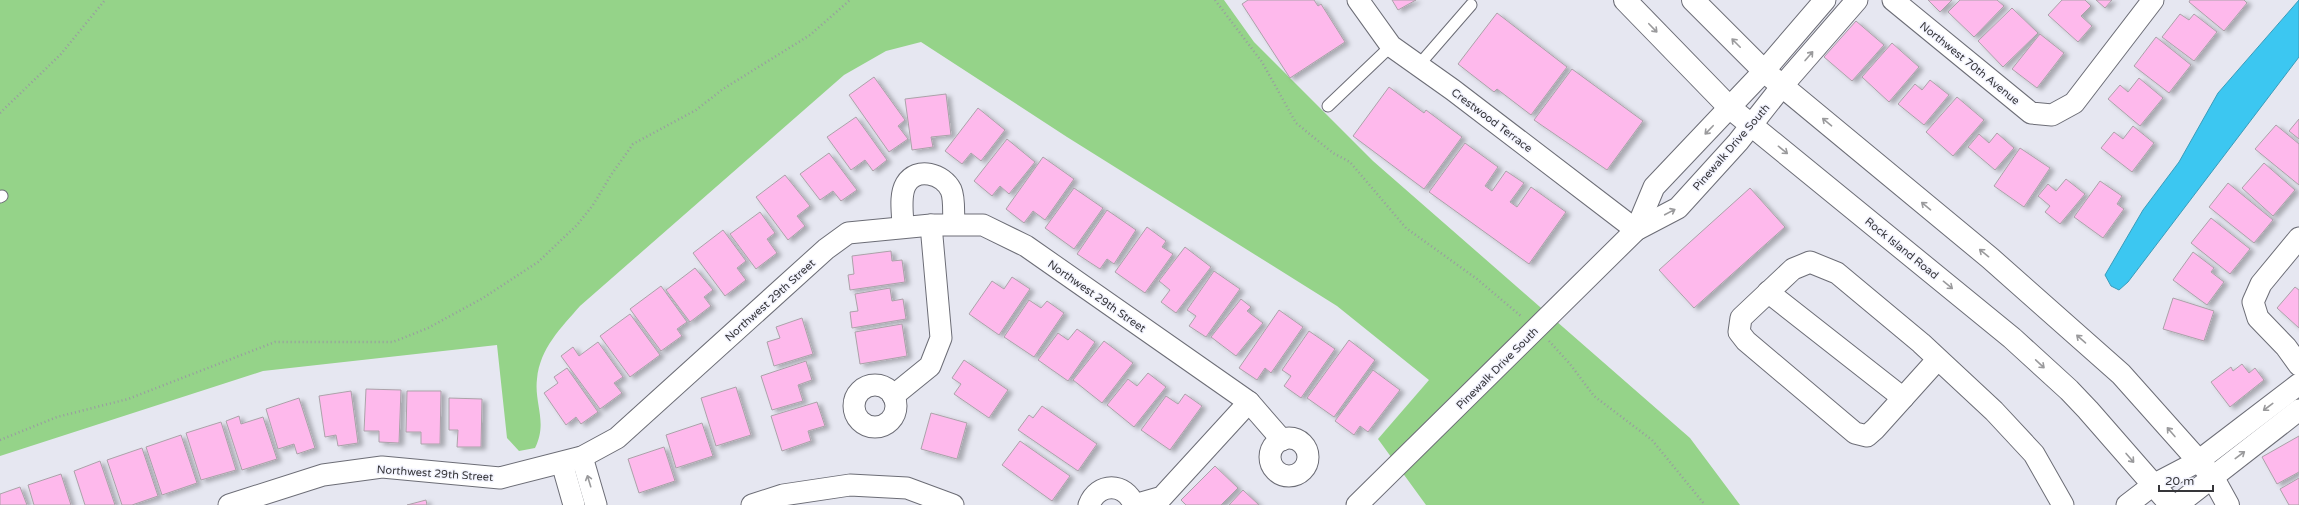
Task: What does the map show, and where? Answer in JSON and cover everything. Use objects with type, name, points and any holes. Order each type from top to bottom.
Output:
[{"type":"main road","name":"Rock Island Road","points":[[1625,0],[1729,107],[2012,338],[2088,410],[2171,505]]},
{"type":"main road","points":[[1692,0],[1764,71],[1783,85],[1990,258],[2121,374],[2204,469],[2228,505]]},
{"type":"street","name":"Crestwood Terrace","points":[[1358,0],[1391,46],[1636,230]]},
{"type":"street","name":"Pinewalk Drive South","points":[[1636,230],[1654,187],[1764,71],[1825,0]]},
{"type":"street","name":"Pinewalk Drive South","points":[[1357,505],[1636,230],[1678,208],[1752,125],[1783,85],[1857,0]]},
{"type":"street","name":"Northwest 70th Avenue","points":[[1893,0],[2031,113],[2052,115],[2074,103],[2153,0]]},
{"type":"street","points":[[903,227],[902,200],[906,184],[911,179],[926,173],[934,174],[941,178],[952,192],[954,224]]},
{"type":"street","points":[[893,396],[930,366],[941,338],[931,225]]},
{"type":"street","name":"Northwest 29th Street","points":[[229,505],[323,475],[382,467],[500,478],[582,457],[617,438],[826,249],[848,233],[931,225],[983,225],[1026,246],[1249,402],[1282,440]]},
{"type":"street","points":[[2299,238],[2261,284],[2253,302],[2258,318],[2286,347],[2299,365]]},
{"type":"street","points":[[1938,359],[1876,429],[1867,436],[1855,433],[1746,341],[1739,332],[1741,318],[1793,268],[1810,262],[1837,273],[1938,359],[1994,411],[2034,454],[2063,505]]},
{"type":"street","points":[[1768,292],[1903,398]]},
{"type":"street","points":[[2177,505],[2204,469],[2299,384]]},
{"type":"street","points":[[1089,505],[1092,497],[1098,491],[1111,487],[1124,491],[1130,497],[1134,505],[1162,497],[1249,402]]},
{"type":"street","points":[[2127,505],[2154,485],[2204,469],[2299,410]]},
{"type":"street","points":[[582,457],[596,505]]},
{"type":"street","points":[[562,463],[574,505]]},
{"type":"street","points":[[752,505],[783,495],[850,485],[907,488],[953,505]]},
{"type":"lane","points":[[1418,66],[1471,5]]},
{"type":"lane","points":[[1328,106],[1391,46]]},
{"type":"path","points":[[0,113],[61,54],[105,0]]},
{"type":"path","points":[[0,440],[57,417],[128,399],[275,342],[393,342],[428,328],[483,298],[538,262],[577,225],[593,205],[611,175],[633,144],[696,110],[723,89],[810,35],[850,0]]},
{"type":"path","points":[[1215,0],[1262,62],[1296,123],[1333,153],[1350,162],[1406,228],[1477,279],[1536,329],[1570,364],[1594,396],[1652,440],[1705,505]]},
{"type":"green space","points":[[0,0],[1224,0],[1254,42],[1373,161],[1690,438],[1740,505],[1426,505],[1378,439],[1429,380],[1337,306],[1067,137],[921,42],[886,51],[844,75],[580,306],[552,339],[542,358],[537,379],[537,397],[541,421],[539,439],[535,448],[519,451],[507,438],[497,345],[263,371],[0,456]]},
{"type":"water","points":[[2299,0],[2299,57],[2128,282],[2119,290],[2111,286],[2105,275],[2143,210],[2179,162],[2218,93]]},
{"type":"building","points":[[1248,0],[1314,0],[1318,6],[1321,4],[1345,42],[1290,78],[1242,4]]},
{"type":"building","points":[[1392,0],[1416,0],[1398,10]]},
{"type":"building","points":[[1928,0],[1952,0],[1940,12]]},
{"type":"building","points":[[1960,0],[1997,0],[2004,6],[1974,37],[1948,12]]},
{"type":"building","points":[[2062,0],[2085,0],[2091,6],[2081,16],[2092,26],[2078,42],[2048,15]]},
{"type":"building","points":[[2096,0],[2112,0],[2105,8]]},
{"type":"building","points":[[2190,0],[2244,0],[2247,3],[2224,31],[2189,2]]},
{"type":"building","points":[[2012,8],[2038,33],[2003,67],[1978,41]]},
{"type":"building","points":[[1497,13],[1567,67],[1531,115],[1497,89],[1494,92],[1458,64]]},
{"type":"building","points":[[2180,14],[2189,20],[2194,14],[2217,32],[2194,61],[2162,37]]},
{"type":"building","points":[[1856,21],[1884,45],[1852,81],[1824,57]]},
{"type":"building","points":[[2040,34],[2064,53],[2037,88],[2012,69]]},
{"type":"building","points":[[2156,37],[2191,65],[2169,93],[2134,66]]},
{"type":"building","points":[[1892,43],[1919,67],[1889,102],[1862,77]]},
{"type":"building","points":[[1572,69],[1643,121],[1607,170],[1534,120]]},
{"type":"building","points":[[874,77],[905,120],[898,126],[908,139],[889,152],[849,95]]},
{"type":"building","points":[[2139,78],[2163,98],[2140,126],[2108,99],[2120,85],[2128,92]]},
{"type":"building","points":[[1930,80],[1949,95],[1924,125],[1898,104],[1915,84],[1922,90]]},
{"type":"building","points":[[1389,87],[1424,113],[1426,110],[1462,137],[1424,189],[1353,136]]},
{"type":"building","points":[[946,94],[951,135],[931,137],[933,147],[912,150],[905,99]]},
{"type":"building","points":[[1957,97],[1984,120],[1953,156],[1926,132]]},
{"type":"building","points":[[978,108],[1005,130],[981,161],[971,153],[962,164],[945,151]]},
{"type":"building","points":[[856,117],[887,160],[873,171],[865,160],[851,170],[827,137]]},
{"type":"building","points":[[2299,119],[2299,139],[2289,131]]},
{"type":"building","points":[[2276,125],[2299,144],[2299,185],[2255,149]]},
{"type":"building","points":[[2133,126],[2154,143],[2132,172],[2101,148],[2114,132],[2123,139]]},
{"type":"building","points":[[1997,133],[2014,148],[1995,170],[1968,147],[1979,134],[1989,143]]},
{"type":"building","points":[[1007,139],[1035,162],[1009,194],[1000,186],[992,196],[974,181]]},
{"type":"building","points":[[1465,143],[1498,167],[1485,186],[1492,191],[1506,171],[1524,183],[1510,202],[1517,207],[1531,187],[1566,212],[1529,264],[1429,192]]},
{"type":"building","points":[[2020,148],[2050,168],[2024,207],[1994,186]]},
{"type":"building","points":[[829,153],[857,190],[841,201],[833,191],[820,200],[800,174]]},
{"type":"building","points":[[1043,157],[1074,179],[1045,220],[1033,211],[1024,223],[1006,209]]},
{"type":"building","points":[[2264,163],[2295,190],[2273,216],[2242,188]]},
{"type":"building","points":[[785,175],[810,206],[797,216],[805,226],[788,240],[756,197]]},
{"type":"building","points":[[2066,179],[2085,194],[2060,224],[2045,212],[2050,206],[2038,196],[2048,184],[2056,191]]},
{"type":"building","points":[[2100,181],[2122,196],[2117,204],[2124,209],[2103,238],[2074,217]]},
{"type":"building","points":[[2228,183],[2273,220],[2254,243],[2209,207]]},
{"type":"building","points":[[1074,188],[1103,208],[1074,249],[1045,228]]},
{"type":"building","points":[[1750,188],[1785,227],[1694,308],[1659,270]]},
{"type":"building","points":[[1107,210],[1136,230],[1114,264],[1107,259],[1100,269],[1077,254]]},
{"type":"building","points":[[760,212],[775,233],[767,239],[777,253],[756,269],[730,234]]},
{"type":"building","points":[[2211,218],[2250,249],[2230,274],[2191,243]]},
{"type":"building","points":[[1147,227],[1166,241],[1162,247],[1173,254],[1145,293],[1115,272]]},
{"type":"building","points":[[723,230],[746,261],[737,268],[746,280],[725,296],[693,253]]},
{"type":"building","points":[[1185,247],[1211,267],[1176,313],[1161,302],[1170,290],[1159,281]]},
{"type":"building","points":[[891,251],[892,261],[902,260],[905,282],[850,290],[848,275],[854,274],[852,256]]},
{"type":"building","points":[[2193,252],[2214,268],[2211,272],[2224,282],[2207,305],[2173,280]]},
{"type":"building","points":[[695,268],[713,290],[704,297],[711,306],[690,322],[666,290]]},
{"type":"building","points":[[1214,271],[1240,289],[1206,337],[1189,326],[1196,316],[1187,310]]},
{"type":"building","points":[[1012,277],[1030,289],[999,335],[969,314],[992,281],[1004,289]]},
{"type":"building","points":[[661,286],[687,322],[677,329],[682,336],[661,351],[630,309]]},
{"type":"building","points":[[2295,287],[2299,290],[2299,328],[2277,308]]},
{"type":"building","points":[[890,288],[892,301],[903,299],[906,319],[852,328],[850,312],[858,311],[855,294]]},
{"type":"building","points":[[2173,298],[2214,311],[2204,341],[2163,329]]},
{"type":"building","points":[[1241,299],[1251,307],[1247,311],[1263,323],[1236,356],[1211,337]]},
{"type":"building","points":[[1029,300],[1041,308],[1047,301],[1064,313],[1034,357],[1004,337]]},
{"type":"building","points":[[1279,310],[1303,327],[1271,373],[1265,368],[1257,380],[1239,368]]},
{"type":"building","points":[[630,314],[660,355],[630,377],[600,336]]},
{"type":"building","points":[[802,318],[813,354],[774,366],[767,342],[780,338],[776,327]]},
{"type":"building","points":[[902,324],[907,356],[860,364],[855,332]]},
{"type":"building","points":[[1077,329],[1095,342],[1068,381],[1038,360],[1058,333],[1068,340]]},
{"type":"building","points":[[1309,331],[1335,349],[1301,398],[1284,386],[1291,376],[1282,370]]},
{"type":"building","points":[[1349,340],[1375,360],[1334,417],[1307,398]]},
{"type":"building","points":[[1104,341],[1133,363],[1102,403],[1073,380]]},
{"type":"building","points":[[598,342],[623,377],[614,383],[622,393],[600,409],[561,356],[573,347],[579,356]]},
{"type":"building","points":[[964,360],[1008,390],[989,418],[954,394],[961,384],[952,378]]},
{"type":"building","points":[[806,361],[812,380],[798,385],[803,401],[772,410],[761,376]]},
{"type":"building","points":[[2242,364],[2249,373],[2255,368],[2264,380],[2230,407],[2211,382],[2231,367],[2233,371]]},
{"type":"building","points":[[567,368],[598,412],[581,424],[576,417],[566,425],[544,393],[558,383],[554,377]]},
{"type":"building","points":[[1373,370],[1400,390],[1368,432],[1360,426],[1354,435],[1335,421]]},
{"type":"building","points":[[1148,373],[1166,387],[1134,427],[1107,405],[1128,379],[1137,386]]},
{"type":"building","points":[[736,387],[751,435],[716,446],[701,398]]},
{"type":"building","points":[[366,389],[401,390],[399,443],[379,442],[379,431],[364,431]]},
{"type":"building","points":[[351,391],[358,443],[338,446],[336,435],[325,437],[319,396]]},
{"type":"building","points":[[407,391],[441,391],[440,444],[421,444],[421,432],[406,432]]},
{"type":"building","points":[[1185,394],[1202,406],[1170,450],[1141,430],[1166,396],[1178,404]]},
{"type":"building","points":[[299,398],[315,448],[297,454],[294,444],[278,449],[266,409]]},
{"type":"building","points":[[449,398],[482,399],[481,447],[457,447],[458,430],[449,430]]},
{"type":"building","points":[[817,402],[825,426],[808,431],[811,441],[782,451],[771,416]]},
{"type":"building","points":[[1042,406],[1097,444],[1078,471],[1018,430],[1029,415],[1033,418]]},
{"type":"building","points":[[931,413],[967,423],[957,459],[921,449]]},
{"type":"building","points":[[239,416],[241,424],[263,417],[277,459],[242,470],[226,421]]},
{"type":"building","points":[[221,422],[236,470],[201,480],[186,433]]},
{"type":"building","points":[[702,423],[713,456],[676,468],[666,435]]},
{"type":"building","points":[[181,435],[197,483],[162,495],[146,447]]},
{"type":"building","points":[[2299,436],[2299,472],[2277,484],[2262,457]]},
{"type":"building","points":[[1020,441],[1070,476],[1052,501],[1002,465]]},
{"type":"building","points":[[664,447],[675,481],[639,493],[628,459]]},
{"type":"building","points":[[142,448],[158,496],[132,505],[122,505],[107,460]]},
{"type":"building","points":[[100,461],[115,505],[85,505],[74,471]]},
{"type":"building","points":[[1215,466],[1238,488],[1221,505],[1186,505],[1181,500]]},
{"type":"building","points":[[61,474],[71,505],[34,505],[28,485]]},
{"type":"building","points":[[2299,478],[2299,505],[2289,505],[2280,489]]},
{"type":"building","points":[[20,487],[27,505],[0,505],[0,494]]},
{"type":"building","points":[[1243,490],[1259,505],[1229,505]]},
{"type":"building","points":[[426,500],[427,505],[407,505]]}]
